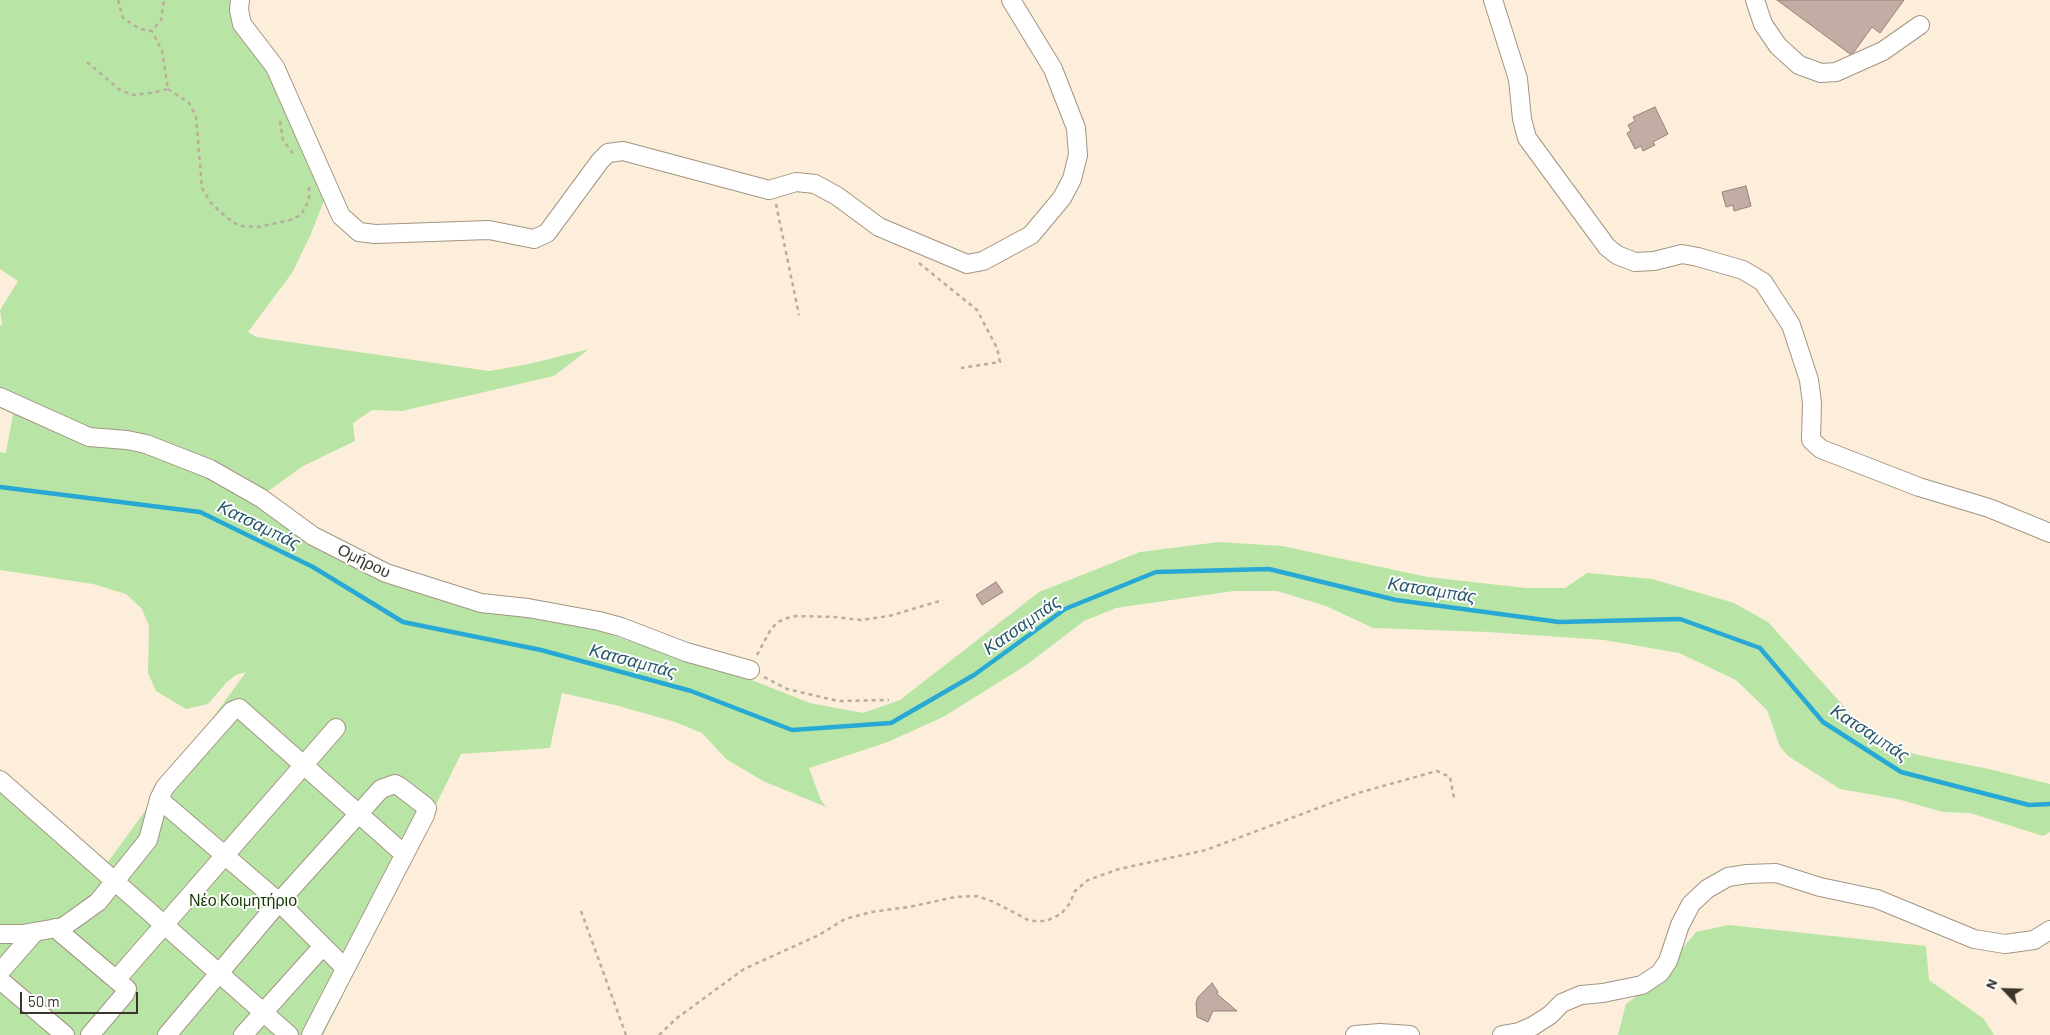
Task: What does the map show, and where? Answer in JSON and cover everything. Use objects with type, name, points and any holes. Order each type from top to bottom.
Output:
[{"type":"street","points":[[240,0],[239,10],[242,24],[274,67],[341,216],[359,232],[375,234],[489,230],[534,239],[547,233],[600,161],[608,153],[623,151],[770,190],[796,182],[815,184],[837,196],[879,227],[967,264],[983,261],[1031,235],[1062,198],[1072,179],[1078,155],[1076,128],[1053,69],[1011,0]]},
{"type":"street","points":[[1493,0],[1518,79],[1522,119],[1527,138],[1607,247],[1616,255],[1635,262],[1654,261],[1682,254],[1698,257],[1742,270],[1762,282],[1791,325],[1809,380],[1812,403],[1811,440],[1821,449],[1919,487],[1989,508],[2050,533]]},
{"type":"street","points":[[1755,0],[1763,24],[1778,46],[1799,65],[1820,73],[1836,72],[1883,51],[1920,25]]},
{"type":"street","name":"Ομήρου","points":[[0,397],[89,437],[127,440],[146,444],[210,470],[260,498],[313,536],[386,573],[481,603],[599,621],[621,627],[686,652],[750,670]]},
{"type":"street","points":[[0,934],[35,932],[63,926],[98,902],[148,840],[159,799],[165,787],[232,710],[239,708],[404,854]]},
{"type":"street","points":[[116,980],[336,728]]},
{"type":"street","points":[[167,1035],[279,902],[380,789],[395,784],[426,806],[425,815],[311,1035]]},
{"type":"street","points":[[2,785],[289,1035]]},
{"type":"street","points":[[159,799],[279,902],[346,968]]},
{"type":"street","points":[[1502,1035],[1519,1032],[1533,1026],[1550,1015],[1562,1002],[1581,994],[1603,993],[1642,985],[1660,973],[1668,961],[1680,925],[1691,904],[1707,889],[1728,877],[1776,873],[1820,887],[1877,899],[1974,939],[2006,944],[2034,940],[2050,930]]},
{"type":"street","points":[[55,928],[126,988],[125,994],[90,1035]]},
{"type":"street","points":[[0,972],[35,932]]},
{"type":"street","points":[[243,1035],[323,946]]},
{"type":"street","points":[[0,980],[65,1035]]},
{"type":"street","points":[[1354,1035],[1380,1033],[1410,1035]]},
{"type":"path","points":[[118,0],[123,18],[140,29],[152,31]]},
{"type":"path","points":[[152,31],[161,20],[164,0]]},
{"type":"path","points":[[152,31],[162,51],[168,88],[188,103],[196,116],[202,188],[211,203],[239,226],[258,227],[290,220],[301,215],[309,200],[308,185]]},
{"type":"path","points":[[87,62],[120,90],[133,95],[151,93],[168,88]]},
{"type":"path","points":[[279,119],[283,140],[298,159]]},
{"type":"path","points":[[773,189],[799,315]]},
{"type":"path","points":[[912,257],[977,310],[997,348],[1000,362],[961,368]]},
{"type":"path","points":[[888,700],[838,701],[808,695],[787,689],[750,670],[771,629],[778,622],[787,618],[796,616],[835,617],[861,620],[889,616],[943,600]]},
{"type":"path","points":[[659,1035],[677,1018],[744,969],[819,934],[845,919],[871,912],[909,907],[955,896],[977,896],[994,902],[1030,921],[1046,921],[1061,914],[1070,903],[1074,891],[1088,880],[1119,869],[1206,850],[1358,793],[1437,771],[1450,777],[1454,798]]},
{"type":"path","points":[[581,911],[626,1035]]},
{"type":"green space","points":[[0,0],[233,0],[265,64],[325,198],[311,234],[292,273],[248,332],[256,337],[489,371],[529,364],[589,349],[554,376],[402,411],[372,410],[353,423],[355,441],[303,466],[264,494],[97,431],[0,391],[0,326],[2,324],[0,310],[18,281],[0,269]]},
{"type":"green space","name":"Νέο Κοιμητήριο","points":[[14,408],[124,446],[155,454],[230,487],[285,525],[503,614],[591,628],[700,665],[739,675],[810,703],[863,713],[900,700],[1039,592],[1140,552],[1219,542],[1282,546],[1428,577],[1526,588],[1565,588],[1587,573],[1652,579],[1734,603],[1768,622],[1875,741],[1918,755],[1989,769],[2050,784],[2050,832],[2043,836],[1970,813],[1943,812],[1897,799],[1840,789],[1788,756],[1780,747],[1767,710],[1736,680],[1679,653],[1604,640],[1488,632],[1373,628],[1326,606],[1277,591],[1234,591],[1116,608],[1084,621],[1025,666],[943,717],[888,742],[809,768],[820,798],[826,807],[763,781],[726,759],[702,733],[675,722],[615,705],[562,693],[550,748],[461,754],[323,1035],[0,1035],[0,769],[108,862],[246,672],[236,675],[227,682],[208,704],[186,709],[156,691],[148,673],[149,626],[142,609],[126,594],[93,584],[0,570],[0,452],[6,453]]},
{"type":"green space","points":[[1729,925],[1926,946],[1929,980],[1984,1019],[1994,1035],[1618,1035],[1626,1004],[1672,970],[1681,950],[1696,932]]},
{"type":"building","points":[[1777,0],[1904,0],[1880,33],[1872,27],[1854,52],[1850,54]]},
{"type":"building","points":[[1655,107],[1668,134],[1653,142],[1655,145],[1643,151],[1641,146],[1635,149],[1627,133],[1631,131],[1628,125],[1635,121],[1633,117]]},
{"type":"building","points":[[1746,186],[1751,206],[1734,211],[1733,205],[1726,207],[1722,192]]},
{"type":"building","points":[[996,582],[1003,592],[982,605],[976,595]]},
{"type":"building","points":[[1212,983],[1218,992],[1217,994],[1237,1011],[1213,1011],[1208,1022],[1197,1017],[1196,1003],[1198,997]]},
{"type":"waterway","name":"Κατσαμπάς","points":[[0,487],[200,512],[313,567],[403,622],[541,650],[691,691],[792,730],[891,723],[974,675],[1065,609],[1156,572],[1269,569],[1396,600],[1559,622],[1680,619],[1760,648],[1823,722],[1901,772],[2029,805],[2050,804]]}]
